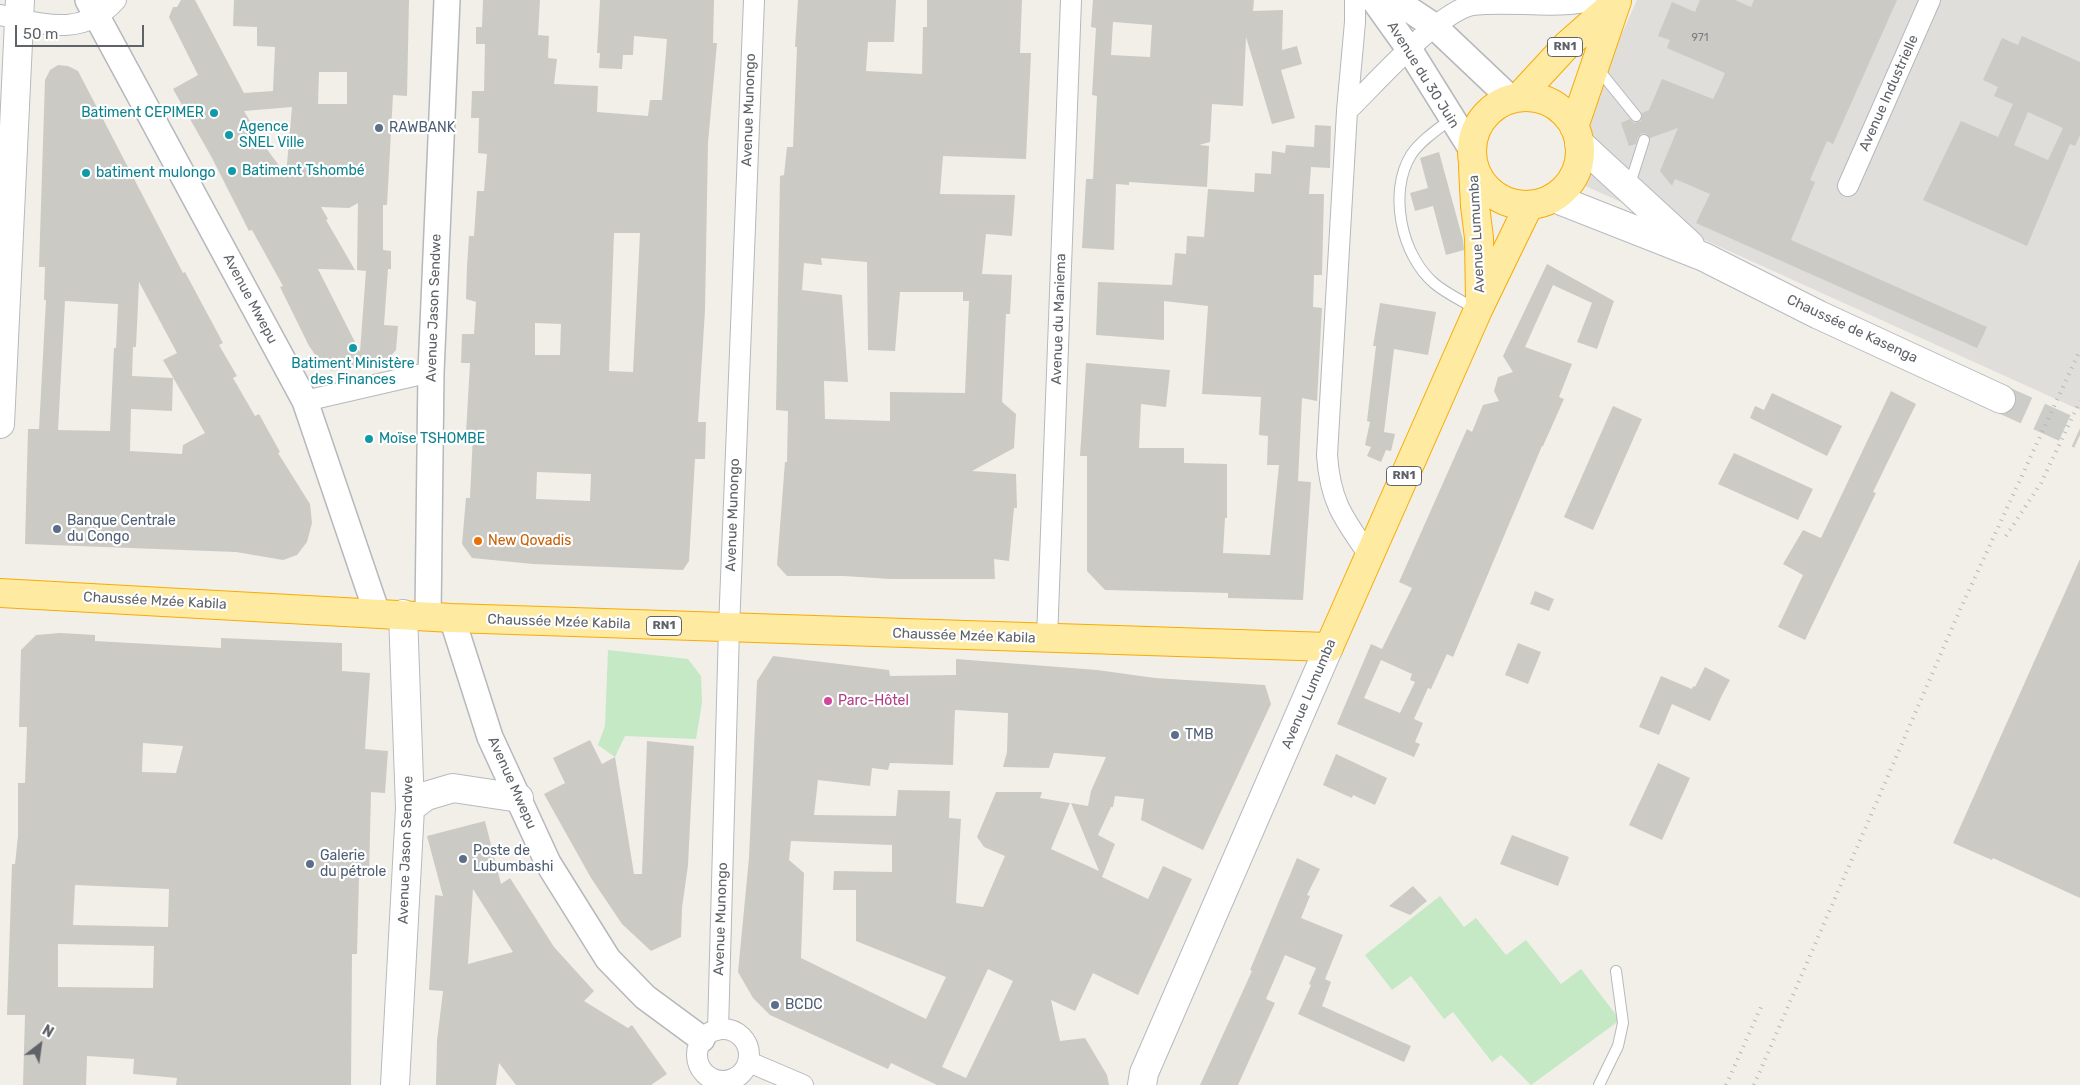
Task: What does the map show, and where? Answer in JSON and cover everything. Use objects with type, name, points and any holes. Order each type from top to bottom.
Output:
[{"type":"highway","name":"Avenue Lumumba","points":[[1472,157],[1484,186],[1504,201],[1541,201],[1566,188],[1575,174],[1580,159],[1577,135],[1595,66],[1617,0]]},
{"type":"highway","name":"Avenue Lumumba","points":[[1479,308],[1479,238],[1472,157],[1473,138],[1483,118],[1491,110],[1515,98],[1567,45],[1617,0]]},
{"type":"highway","points":[[1515,98],[1536,98],[1552,104],[1565,114],[1577,135]]},
{"type":"highway","name":"Avenue Lumumba","points":[[1329,647],[1479,308],[1541,201]]},
{"type":"highway","name":"Chaussée Mzée Kabila","points":[[0,593],[415,615],[729,628],[1329,647]]},
{"type":"main road","points":[[0,424],[13,11]]},
{"type":"main road","points":[[1577,135],[1629,189],[1704,257]]},
{"type":"main road","points":[[1541,201],[1704,257]]},
{"type":"main road","name":"Chaussée de Kasenga","points":[[1704,257],[1820,315],[2001,399]]},
{"type":"main road","name":"Avenue Jason Sendwe","points":[[395,1085],[410,808],[415,615]]},
{"type":"main road","name":"Avenue Lumumba","points":[[1141,1081],[1329,647]]},
{"type":"main road","points":[[410,808],[426,796],[453,788],[519,798]]},
{"type":"street","points":[[13,11],[52,26],[83,23],[93,8],[116,0]]},
{"type":"street","name":"Avenue Jason Sendwe","points":[[415,615],[431,372],[447,0]]},
{"type":"street","name":"Avenue Munongo","points":[[710,1034],[729,628],[754,0]]},
{"type":"street","name":"Avenue du Maniema","points":[[1046,639],[1071,0]]},
{"type":"street","points":[[1355,0],[1327,455],[1329,478],[1334,499],[1350,528],[1369,555]]},
{"type":"street","name":"Avenue du 30 Juin","points":[[1374,0],[1409,49],[1472,157]]},
{"type":"street","points":[[1395,0],[1443,20],[1515,98]]},
{"type":"street","points":[[1348,111],[1409,49],[1443,20],[1471,5],[1505,3],[1559,5],[1595,0]]},
{"type":"street","name":"Avenue Industrielle","points":[[1848,186],[1930,0]]},
{"type":"street","name":"Avenue Mwepu","points":[[93,8],[304,401],[415,615],[490,737],[548,863],[608,959],[645,997],[710,1034]]},
{"type":"street","points":[[304,401],[431,372]]},
{"type":"street","points":[[733,1032],[746,1042],[749,1062],[739,1076],[722,1083],[712,1079],[699,1079],[697,1056],[710,1034],[733,1032]]},
{"type":"street","points":[[749,1062],[803,1085]]},
{"type":"lane","points":[[1595,66],[1636,116]]},
{"type":"lane","points":[[1451,119],[1413,152],[1408,161],[1402,180],[1400,198],[1401,219],[1406,241],[1420,266],[1434,283],[1479,308]]},
{"type":"lane","points":[[1629,189],[1644,140]]},
{"type":"lane","points":[[1599,1085],[1618,1046],[1622,1029],[1616,972]]},
{"type":"shaded area","points":[[1637,0],[2080,0],[2080,410],[1559,174]]},
{"type":"green space","points":[[608,650],[688,659],[701,676],[702,703],[696,739],[625,736],[615,757],[598,745],[605,726]]},
{"type":"green space","points":[[1440,896],[1464,927],[1476,918],[1506,955],[1526,940],[1561,984],[1581,969],[1620,1020],[1531,1085],[1501,1055],[1492,1062],[1453,1012],[1444,1019],[1411,976],[1392,990],[1365,955]]},
{"type":"building","points":[[181,0],[195,0],[244,93],[273,91],[275,47],[257,46],[257,27],[233,26],[234,0],[409,0],[407,96],[393,95],[387,205],[383,205],[383,250],[391,251],[391,269],[388,269],[384,325],[398,326],[396,350],[387,360],[332,371],[321,363],[309,346],[280,287],[283,286],[252,230],[249,231],[212,158],[173,89],[198,75],[169,17],[173,7],[177,7]],"holes":[[[319,72],[347,72],[347,104],[318,104]],[[292,107],[286,175],[255,133],[257,133],[244,111]],[[358,203],[357,270],[366,271],[360,352],[318,269],[355,270],[326,220],[328,219],[321,207],[349,208]]]},
{"type":"building","points":[[483,0],[540,0],[538,35],[549,36],[548,58],[557,59],[554,84],[598,86],[597,112],[648,116],[650,100],[662,100],[667,39],[634,36],[633,55],[623,55],[622,69],[599,68],[600,53],[597,53],[600,0],[714,0],[713,43],[717,43],[708,143],[705,310],[698,422],[706,422],[705,459],[695,459],[689,561],[683,570],[533,564],[472,558],[462,544],[466,498],[470,498],[473,434],[466,433],[470,363],[461,363],[462,334],[474,334],[476,302],[466,299],[469,236],[474,236],[477,191],[484,191],[487,154],[478,153],[479,118],[471,118],[472,91],[484,91],[485,44],[476,44],[476,27],[482,27]],"holes":[[[614,233],[640,233],[633,372],[609,371]],[[535,323],[561,324],[560,355],[535,355]],[[537,472],[591,474],[590,501],[536,499]]]},
{"type":"building","points":[[798,0],[896,0],[894,42],[868,42],[866,71],[922,74],[923,27],[927,27],[927,0],[1022,0],[1020,53],[1031,53],[1026,159],[943,156],[940,194],[1015,195],[1012,236],[986,234],[982,274],[1012,275],[1010,314],[1006,314],[1002,402],[1016,414],[1014,448],[972,471],[1016,474],[1017,508],[1014,508],[1009,561],[994,559],[995,579],[890,579],[844,576],[787,576],[777,565],[785,462],[787,462],[788,411],[776,410],[780,176],[784,175],[787,147],[793,147],[797,47],[795,47]],"holes":[[[821,258],[867,262],[868,350],[895,351],[900,292],[963,292],[963,301],[969,301],[965,393],[890,392],[890,421],[825,419],[824,381],[848,382],[842,295],[802,290],[804,263],[822,265]]]},
{"type":"building","points":[[1093,0],[1254,0],[1253,11],[1283,10],[1282,50],[1297,46],[1302,64],[1281,70],[1295,118],[1272,124],[1246,37],[1243,106],[1212,104],[1210,142],[1199,145],[1209,146],[1207,187],[1129,182],[1129,185],[1116,184],[1114,250],[1082,248],[1086,179],[1093,179],[1097,96],[1092,95],[1096,28],[1091,27]],"holes":[[[1113,22],[1152,25],[1150,57],[1111,55]]]},
{"type":"building","points":[[1700,0],[1735,0],[1751,7],[1754,0],[1897,0],[1833,144],[1827,141],[1810,180],[1815,182],[1791,240],[1987,327],[1977,348],[1696,223],[1710,194],[1675,179],[1672,186],[1660,171],[1678,128],[1650,138],[1647,134],[1642,133],[1638,137],[1636,144],[1629,146],[1621,123],[1630,119],[1634,123],[1641,121],[1642,113],[1649,110],[1662,79],[1713,99],[1719,87],[1725,73],[1667,48],[1670,40],[1658,36],[1672,2],[1695,12]]},
{"type":"building","points":[[2022,36],[2080,62],[2080,135],[2075,146],[2070,144],[2027,246],[1923,200],[1961,121],[1998,137],[2013,104],[1994,96],[1998,87],[1983,80],[2002,38],[2018,45]],"holes":[[[2028,112],[2063,128],[2048,160],[2014,145]]]},
{"type":"building","points":[[58,65],[68,66],[78,71],[183,273],[185,272],[223,343],[219,345],[237,376],[233,378],[255,416],[259,414],[280,452],[278,453],[310,504],[312,523],[307,542],[297,555],[283,560],[236,552],[25,544],[28,429],[39,429],[46,300],[44,300],[45,267],[39,267],[45,80],[50,70]],"holes":[[[139,282],[177,353],[163,360],[205,433],[183,445],[182,454],[130,451],[131,409],[172,411],[173,378],[132,376],[133,347],[136,347]],[[65,301],[118,304],[110,431],[58,430]]]},
{"type":"building","points":[[1315,125],[1331,126],[1330,168],[1311,167],[1309,194],[1324,194],[1322,275],[1314,275],[1313,307],[1322,308],[1317,401],[1302,398],[1298,481],[1311,482],[1303,600],[1228,598],[1228,593],[1105,590],[1087,571],[1087,456],[1080,456],[1086,363],[1170,370],[1166,407],[1141,404],[1139,448],[1184,448],[1184,463],[1227,464],[1227,518],[1225,518],[1223,553],[1270,555],[1279,465],[1267,465],[1268,436],[1259,435],[1261,397],[1202,394],[1208,306],[1164,301],[1164,340],[1096,335],[1098,282],[1172,285],[1175,253],[1186,254],[1187,236],[1204,237],[1208,189],[1254,192],[1255,173],[1271,174],[1272,151],[1285,153],[1286,145],[1314,147]]},
{"type":"building","points":[[1439,152],[1463,240],[1464,250],[1446,255],[1433,206],[1415,211],[1410,193],[1428,188],[1420,158]]},
{"type":"building","points":[[1547,264],[1614,301],[1597,349],[1577,342],[1592,303],[1553,285],[1525,347],[1572,364],[1559,397],[1564,399],[1542,446],[1453,657],[1447,654],[1431,689],[1428,688],[1414,719],[1423,723],[1415,742],[1420,744],[1414,757],[1337,724],[1371,644],[1382,649],[1412,588],[1399,582],[1467,429],[1472,432],[1483,405],[1499,401],[1494,391],[1498,377],[1513,372],[1503,356]],"holes":[[[1381,660],[1412,674],[1410,680],[1415,682],[1400,713],[1364,698]]]},
{"type":"building","points":[[1380,303],[1436,312],[1428,355],[1394,349],[1384,432],[1395,434],[1391,451],[1386,450],[1381,462],[1367,456],[1371,447],[1365,445],[1370,422],[1367,421],[1376,346],[1373,346]]},
{"type":"building","points":[[1891,391],[1916,404],[1873,492],[1876,493],[1805,640],[1778,627],[1803,575],[1783,564],[1803,530],[1821,538]]},
{"type":"building","points":[[1772,393],[1842,426],[1827,456],[1750,418],[1755,406],[1764,410]]},
{"type":"building","points":[[1613,406],[1642,419],[1593,530],[1564,517]]},
{"type":"building","points":[[1734,453],[1813,489],[1798,520],[1718,484]]},
{"type":"building","points":[[2080,559],[2080,898],[1993,858],[1992,860],[1953,843]]},
{"type":"building","points":[[1535,591],[1554,599],[1549,611],[1530,604]]},
{"type":"building","points":[[60,633],[95,635],[95,641],[221,648],[221,638],[342,643],[342,671],[370,673],[365,749],[388,751],[385,793],[371,792],[369,877],[359,877],[357,954],[352,954],[351,1085],[176,1085],[177,1078],[133,1074],[134,1059],[87,1056],[86,1085],[23,1085],[25,1015],[7,1015],[12,864],[15,864],[18,836],[18,783],[25,783],[27,727],[19,727],[21,650],[36,635]],"holes":[[[143,743],[183,746],[176,773],[142,772]],[[75,885],[169,889],[168,927],[73,925]],[[58,944],[154,946],[153,988],[58,987]]]},
{"type":"building","points":[[1518,643],[1541,652],[1528,684],[1505,675]]},
{"type":"building","points":[[773,656],[889,670],[890,676],[956,675],[956,659],[1097,670],[1155,678],[1265,685],[1271,704],[1203,850],[1141,820],[1144,799],[1115,796],[1113,807],[1111,807],[1098,835],[1115,844],[1102,877],[1148,899],[1163,866],[1192,879],[1138,995],[1093,973],[1075,1011],[1051,1000],[1060,1041],[1085,1038],[1107,1075],[1109,1085],[937,1085],[891,1063],[888,1069],[770,1015],[753,998],[738,972],[749,858],[757,681]],"holes":[[[955,710],[1008,713],[1007,752],[1003,767],[1049,768],[1054,753],[1106,757],[1091,791],[1088,806],[1071,803],[1099,871],[1051,849],[1070,803],[1040,798],[1042,792],[996,792],[977,837],[984,847],[1005,856],[983,907],[956,903],[961,819],[949,818],[950,791],[898,790],[896,816],[814,815],[818,780],[870,786],[872,768],[888,770],[890,763],[953,765]],[[791,841],[892,845],[892,872],[834,871],[833,890],[856,890],[856,941],[946,977],[926,1019],[801,958],[804,873],[789,860]],[[988,969],[1013,981],[966,1078],[942,1067]]]},
{"type":"building","points":[[1705,667],[1730,680],[1710,721],[1672,704],[1659,735],[1639,727],[1661,676],[1692,689],[1693,686],[1695,687]]},
{"type":"building","points":[[590,740],[602,764],[615,757],[634,874],[642,874],[647,741],[694,746],[688,865],[682,908],[681,937],[651,951],[622,924],[591,878],[544,794],[565,783],[553,758]]},
{"type":"building","points":[[1336,754],[1387,778],[1375,805],[1353,795],[1352,798],[1323,785]]},
{"type":"building","points":[[1658,763],[1690,778],[1662,840],[1629,825]]},
{"type":"building","points":[[485,821],[501,884],[510,878],[554,947],[594,991],[584,1001],[628,1028],[632,1025],[667,1074],[651,1085],[516,1085],[499,1063],[496,1085],[436,1085],[437,1041],[443,991],[429,990],[435,895],[443,896],[427,836]],"holes":[[[473,889],[513,952],[468,964]]]},
{"type":"building","points":[[1512,835],[1569,857],[1558,886],[1500,864]]},
{"type":"building","points":[[1297,858],[1320,869],[1307,895],[1310,896],[1301,918],[1343,935],[1325,979],[1331,982],[1322,1006],[1411,1046],[1404,1062],[1298,1014],[1311,985],[1309,984],[1316,968],[1285,955],[1266,999],[1275,1003],[1238,1085],[1200,1085],[1252,971],[1250,970]]},
{"type":"building","points":[[1413,886],[1427,901],[1410,915],[1389,906]]},
{"type":"tunnel","points":[[2001,399],[2080,435]]},
{"type":"railway","points":[[1754,1085],[1959,612],[2080,350]]},
{"type":"railway","points":[[2006,536],[2041,483],[2080,401]]},
{"type":"railway","points":[[1726,1085],[1761,1007]]},
{"type":"place","name":"Batiment CEPIMER","points":[[214,113]]},
{"type":"place","name":"RAWBANK","points":[[379,128]]},
{"type":"place","name":"Agence SNEL Ville","points":[[229,135]]},
{"type":"place","name":"Batiment Tshombé","points":[[232,171]]},
{"type":"place","name":"batiment mulongo","points":[[86,173]]},
{"type":"place","name":"Batiment Ministère des Finances","points":[[353,348]]},
{"type":"place","name":"Moïse TSHOMBE","points":[[369,439]]},
{"type":"place","name":"Banque Centrale du Congo","points":[[57,529]]},
{"type":"place","name":"New Qovadis","points":[[478,541]]},
{"type":"place","name":"Parc-Hôtel","points":[[828,701]]},
{"type":"place","name":"TMB","points":[[1175,735]]},
{"type":"place","name":"Poste de Lubumbashi","points":[[463,859]]},
{"type":"place","name":"Galerie du pétrole","points":[[310,864]]},
{"type":"place","name":"BCDC","points":[[775,1005]]}]
